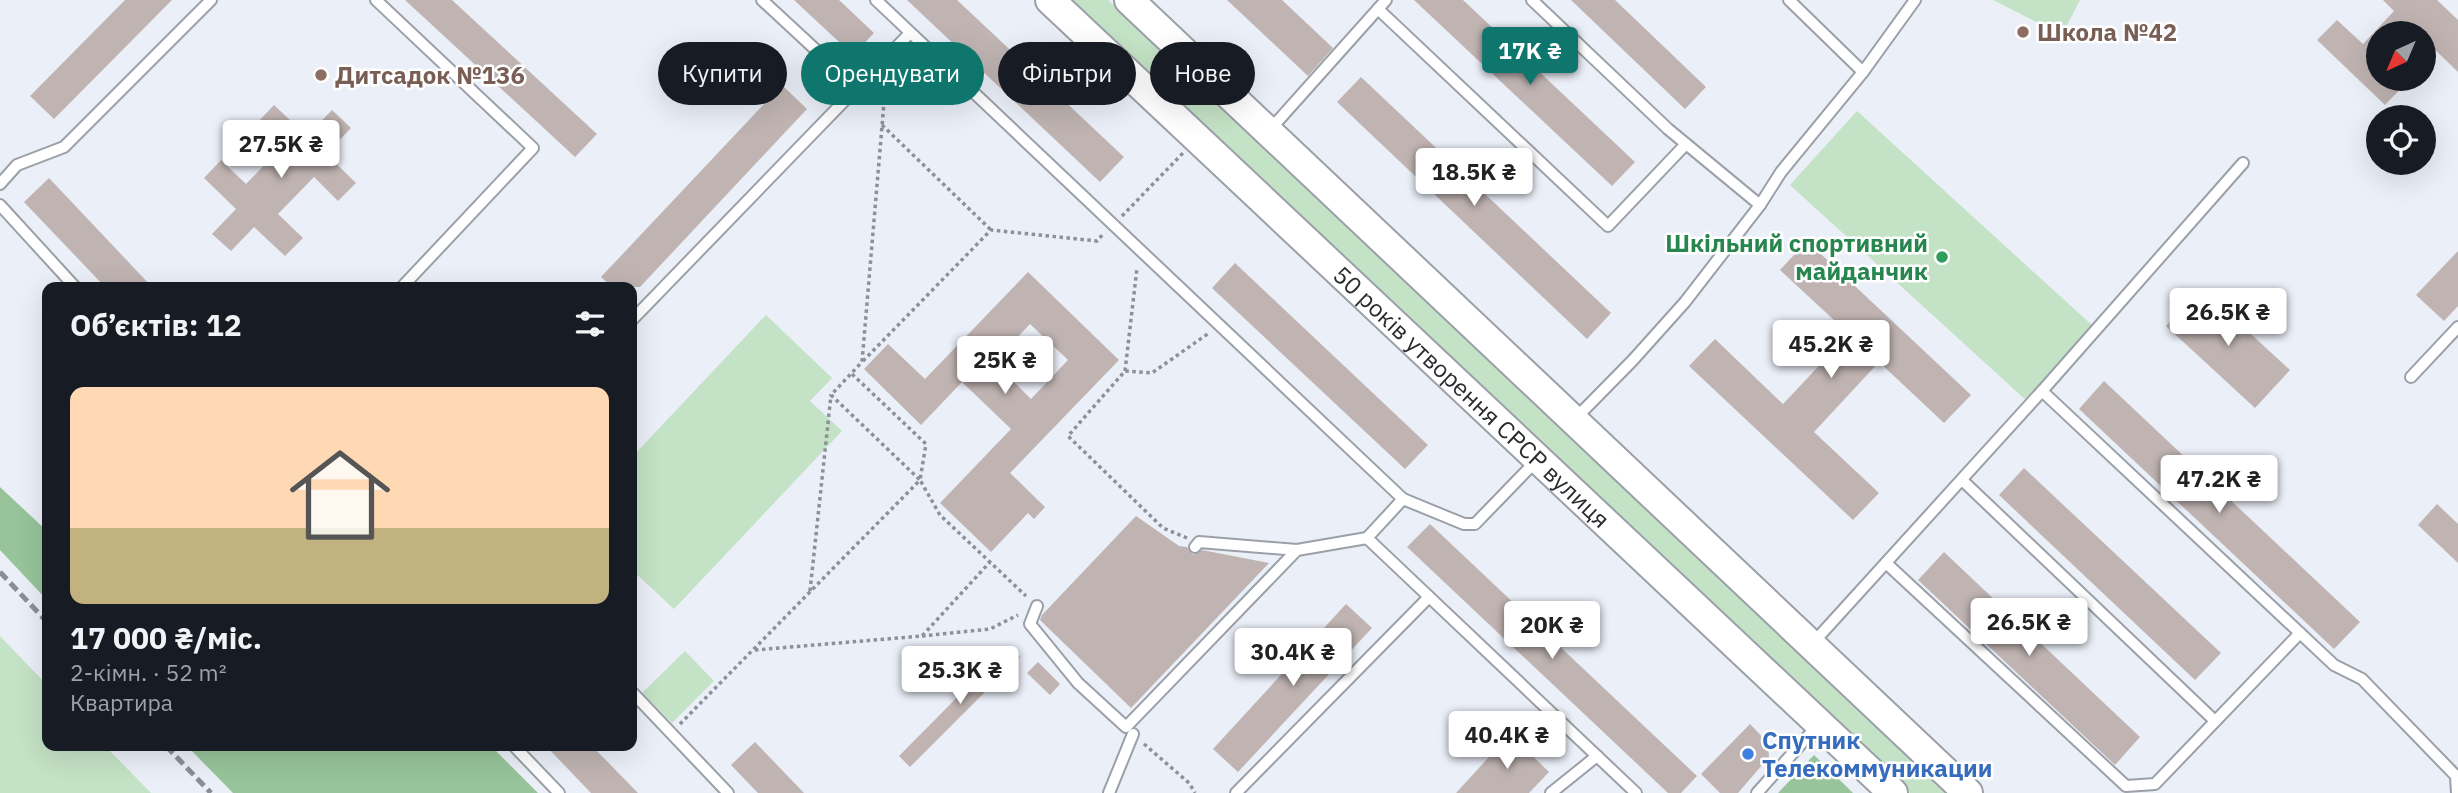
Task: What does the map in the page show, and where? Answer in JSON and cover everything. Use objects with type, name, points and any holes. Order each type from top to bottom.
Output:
[{"type":"main road","name":"50 років утворення СРСР вулиця","points":[[1050,0],[1893,793]]},
{"type":"main road","name":"50 років утворення СРСР вулиця","points":[[1129,0],[1968,793]]},
{"type":"lane","points":[[0,184],[17,165],[64,146],[211,0]]},
{"type":"lane","points":[[376,0],[533,148],[407,282]]},
{"type":"lane","points":[[762,0],[807,42]]},
{"type":"lane","points":[[876,0],[1403,499],[1464,524],[1475,524],[1538,458]]},
{"type":"lane","points":[[1532,0],[1668,129],[1760,205]]},
{"type":"lane","points":[[1789,0],[1863,72]]},
{"type":"lane","points":[[1573,420],[1685,302],[1760,205],[1782,172],[1863,72],[1915,0]]},
{"type":"lane","points":[[1268,132],[1382,4],[1608,226],[1686,144]]},
{"type":"lane","points":[[901,42],[910,33]]},
{"type":"lane","points":[[637,315],[841,105]]},
{"type":"lane","points":[[1812,646],[2243,163]]},
{"type":"lane","points":[[0,205],[70,282]]},
{"type":"lane","points":[[2411,377],[2458,327]]},
{"type":"lane","points":[[2042,391],[2334,665],[2362,679],[2456,776],[2457,793]]},
{"type":"lane","points":[[1962,480],[2215,721]]},
{"type":"lane","points":[[1197,545],[1297,550],[1367,538],[1403,499]]},
{"type":"lane","points":[[1367,538],[1636,793]]},
{"type":"lane","points":[[1037,606],[1030,624],[1077,683],[1126,727],[1297,550]]},
{"type":"lane","points":[[1886,563],[2126,786],[2155,784],[2300,633]]},
{"type":"lane","points":[[1236,793],[1429,597]]},
{"type":"lane","points":[[637,697],[728,793]]},
{"type":"lane","points":[[1756,793],[1820,723]]},
{"type":"lane","points":[[1109,793],[1133,734]]},
{"type":"lane","points":[[519,751],[559,793]]},
{"type":"lane","points":[[1552,793],[1597,756]]},
{"type":"path","points":[[862,362],[884,105]]},
{"type":"path","points":[[882,125],[991,230],[1097,241],[1197,138]]},
{"type":"path","points":[[810,592],[831,395],[991,230]]},
{"type":"path","points":[[1139,249],[1125,371],[1068,436],[1163,528],[1197,545]]},
{"type":"path","points":[[1125,371],[1152,373],[1220,326]]},
{"type":"path","points":[[671,733],[920,480],[926,444],[852,374]]},
{"type":"path","points":[[753,650],[990,629],[1037,606],[940,515],[920,480],[831,395]]},
{"type":"path","points":[[922,636],[990,562]]},
{"type":"path","points":[[1133,734],[1189,783],[1195,793]]},
{"type":"green space","points":[[1066,0],[1108,0],[1153,42],[1150,42],[1150,79],[1136,66],[1136,42],[1111,42]]},
{"type":"green space","points":[[1993,0],[2080,0],[2062,35]]},
{"type":"green space","points":[[1178,105],[1220,105],[1952,793],[1910,793]]},
{"type":"green space","name":"Шкільний спортивний майданчик","points":[[1857,111],[2095,328],[2028,402],[1790,185]]},
{"type":"green space","points":[[766,315],[832,378],[810,401],[842,431],[674,609],[637,575],[637,452]]},
{"type":"green space","points":[[0,487],[42,526],[42,595],[0,550]]},
{"type":"green space","points":[[0,636],[42,680],[42,751],[110,751],[151,793],[0,793]]},
{"type":"green space","points":[[685,651],[714,681],[672,723],[642,693]]},
{"type":"green space","points":[[192,751],[496,751],[538,793],[233,793]]},
{"type":"green space","points":[[1814,755],[1853,793],[1778,793]]},
{"type":"building","points":[[125,0],[172,0],[54,119],[30,96]]},
{"type":"building","points":[[405,0],[452,0],[597,134],[575,157]]},
{"type":"building","points":[[794,0],[839,0],[874,33],[865,42],[839,42]]},
{"type":"building","points":[[907,0],[957,0],[1002,42],[998,42],[998,86],[984,73],[984,42],[952,42]]},
{"type":"building","points":[[1227,0],[1282,0],[1333,48],[1308,76]]},
{"type":"building","points":[[1414,0],[1463,0],[1635,162],[1612,186]]},
{"type":"building","points":[[1571,0],[1615,0],[1706,87],[1685,109]]},
{"type":"building","points":[[2383,0],[2437,0],[2458,20],[2458,72],[2436,51],[2436,21],[2385,21],[2394,11]]},
{"type":"building","points":[[2337,20],[2363,44],[2366,41],[2366,87],[2317,40]]},
{"type":"building","points":[[1361,77],[1611,313],[1587,339],[1337,102]]},
{"type":"building","points":[[787,90],[807,109],[640,287],[637,287],[637,282],[606,282],[601,277],[763,105],[787,105]]},
{"type":"building","points":[[2370,91],[2398,91],[2385,105]]},
{"type":"building","points":[[274,105],[307,136],[332,110],[351,128],[326,154],[356,183],[338,201],[314,177],[278,214],[303,238],[285,256],[254,227],[231,251],[212,234],[236,209],[204,178],[221,160],[246,184],[282,147],[257,123]]},
{"type":"building","points":[[1018,105],[1069,105],[1124,157],[1100,182]]},
{"type":"building","points":[[49,178],[147,282],[100,282],[24,202]]},
{"type":"building","points":[[1807,241],[1971,395],[1944,423],[1879,362],[1814,432],[1879,493],[1853,520],[1689,366],[1715,339],[1783,404],[1849,334],[1780,270]]},
{"type":"building","points":[[2458,251],[2458,306],[2444,321],[2416,295]]},
{"type":"building","points":[[1235,263],[1428,445],[1405,469],[1212,288]]},
{"type":"building","points":[[1028,272],[1119,360],[1010,473],[1045,507],[1034,519],[1028,513],[991,552],[940,503],[1011,429],[962,382],[921,425],[864,369],[888,344],[925,379]],"holes":[[[1030,324],[1068,360],[1031,399],[994,362]]]},
{"type":"building","points":[[2201,288],[2290,370],[2255,408],[2166,326]]},
{"type":"building","points":[[2104,381],[2360,622],[2334,649],[2079,409]]},
{"type":"building","points":[[2024,468],[2221,653],[2195,680],[1999,495]]},
{"type":"building","points":[[2437,504],[2458,524],[2458,563],[2418,525]]},
{"type":"building","points":[[1136,516],[1179,546],[1187,547],[1193,555],[1202,550],[1269,563],[1131,708],[1040,620]]},
{"type":"building","points":[[1430,524],[1697,776],[1681,793],[1668,793],[1407,547]]},
{"type":"building","points":[[1944,552],[2140,737],[2115,765],[1918,580]]},
{"type":"building","points":[[1346,604],[1372,628],[1238,772],[1213,749]]},
{"type":"building","points":[[1008,646],[1020,657],[910,767],[899,756]]},
{"type":"building","points":[[1038,662],[1060,684],[1050,695],[1027,673]]},
{"type":"building","points":[[1750,724],[1768,743],[1769,757],[1738,793],[1720,793],[1701,774]]},
{"type":"building","points":[[1510,734],[1549,772],[1529,793],[1456,793]]},
{"type":"building","points":[[755,742],[804,793],[758,793],[731,765]]},
{"type":"building","points":[[551,751],[597,751],[638,793],[591,793]]},
{"type":"railway","points":[[0,572],[42,617]]},
{"type":"railway","points":[[171,751],[211,793]]},
{"type":"place","name":"Школа №42","points":[[2023,32]]},
{"type":"place","name":"Дитсадок №136","points":[[321,75]]},
{"type":"place","name":"Шкільний спортивний майданчик","points":[[1942,257]]},
{"type":"place","name":"Спутник Телекоммуникации","points":[[1748,754]]}]
